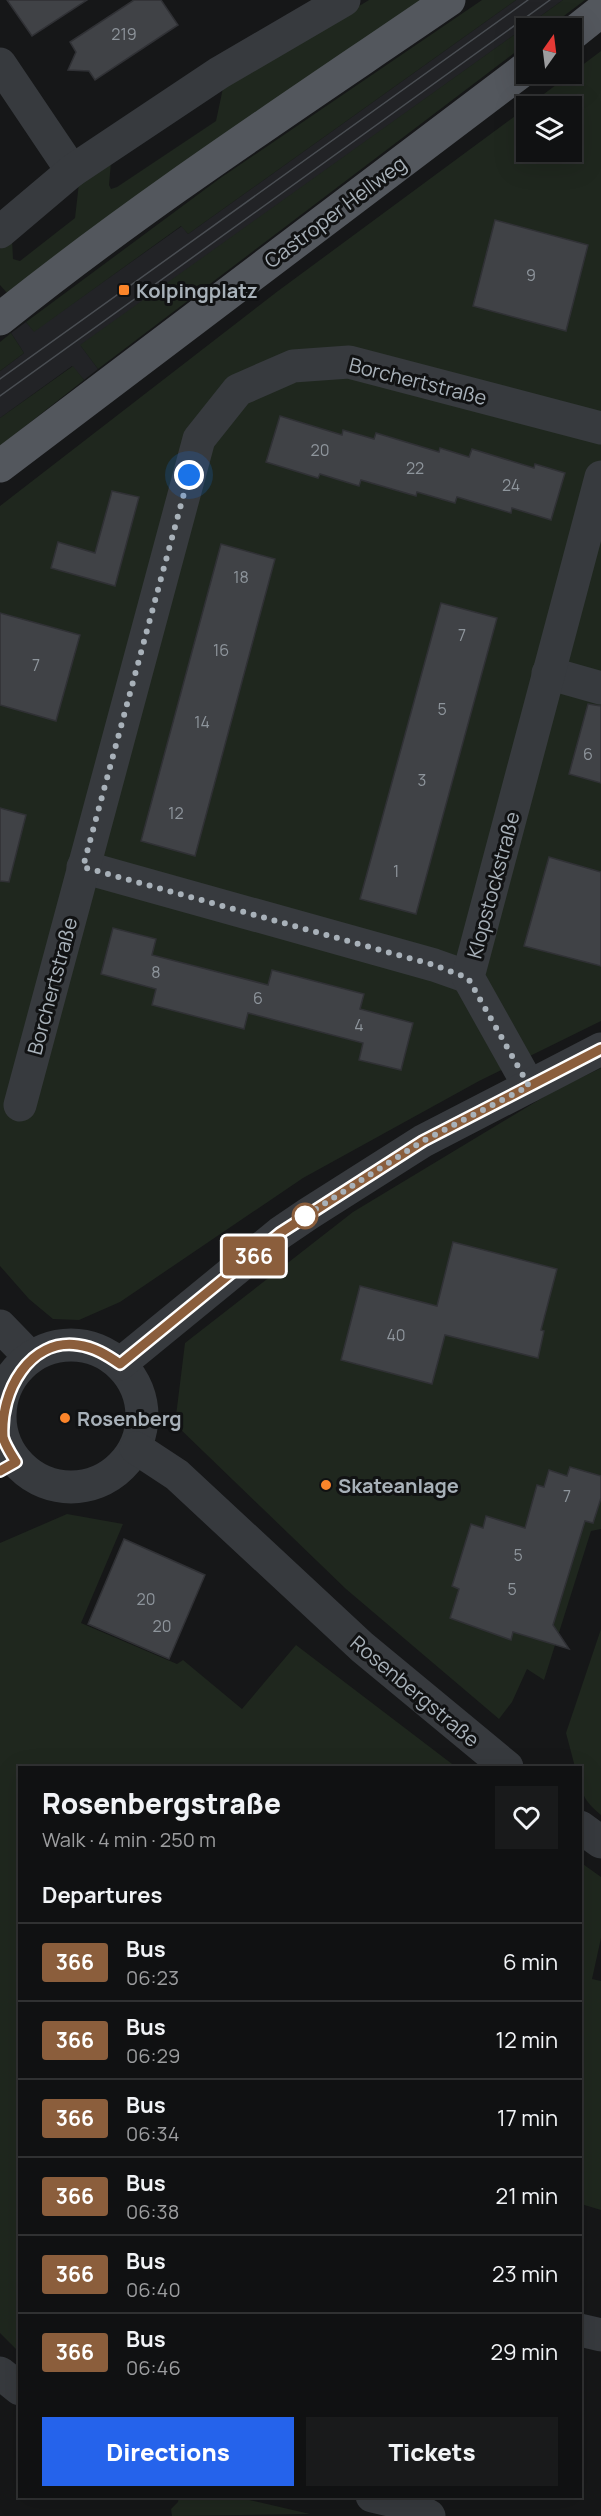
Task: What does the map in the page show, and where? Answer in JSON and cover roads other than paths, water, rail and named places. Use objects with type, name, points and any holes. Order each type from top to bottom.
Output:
[{"type":"main road","points":[[0,319],[189,177],[285,109],[448,0]]},
{"type":"main road","points":[[582,26],[601,11]]},
{"type":"main road","name":"Castroper Hellweg","points":[[0,465],[516,76]]},
{"type":"street","points":[[0,232],[72,171],[219,73],[344,0]]},
{"type":"street","points":[[0,64],[72,171]]},
{"type":"street","name":"Borchertstraße","points":[[20,1106],[199,439],[238,390],[293,366],[349,362],[601,428]]},
{"type":"street","name":"Klopstockstraße","points":[[529,1086],[468,978],[601,477]]},
{"type":"street","points":[[548,673],[601,688]]},
{"type":"street","points":[[83,867],[434,965],[468,978]]},
{"type":"street","points":[[120,1364],[280,1233],[308,1214],[423,1141],[601,1048]]},
{"type":"street","points":[[0,1326],[30,1357]]},
{"type":"street","points":[[76,1345],[100,1350],[120,1364],[134,1382],[142,1403],[142,1426],[136,1448],[121,1468],[100,1482],[75,1488],[42,1482],[8,1466],[2,1436],[0,1406],[10,1378],[30,1357],[52,1347],[76,1345]]},
{"type":"street","name":"Rosenbergstraße","points":[[136,1448],[177,1475],[362,1647],[506,1766]]},
{"type":"street","points":[[582,1828],[601,1842]]},
{"type":"street","points":[[582,2330],[601,2335]]},
{"type":"street","points":[[0,2373],[18,2387]]},
{"type":"street","points":[[381,2498],[407,2504],[429,2516]]},
{"type":"tram line","points":[[0,379],[528,0]]},
{"type":"tram line","points":[[0,396],[550,0]]},
{"type":"place","name":"Kolpingplatz","points":[[124,290]]},
{"type":"place","name":"Rosenberg","points":[[65,1418]]},
{"type":"place","name":"Skateanlage","points":[[326,1485]]}]
